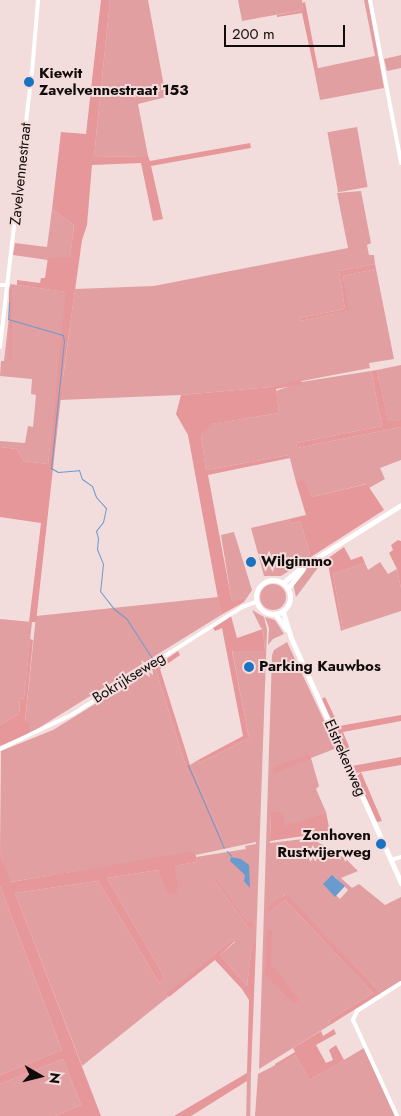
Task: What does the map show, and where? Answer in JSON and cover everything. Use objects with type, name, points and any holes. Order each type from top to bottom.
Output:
[{"type":"street","name":"Zavelvennestraat","points":[[0,347],[38,0]]},
{"type":"street","points":[[370,0],[401,163]]},
{"type":"street","points":[[0,284],[8,285]]},
{"type":"street","points":[[283,583],[305,566],[401,505]]},
{"type":"street","points":[[288,588],[305,566]]},
{"type":"street","points":[[269,580],[283,583],[288,588],[291,598],[283,612],[276,615],[264,612],[256,602],[256,593],[261,585],[269,580]]},
{"type":"street","name":"Bokrijkseweg","points":[[0,748],[73,714],[242,607],[256,602]]},
{"type":"street","name":"Elstrekenweg","points":[[283,612],[289,633],[401,883]]},
{"type":"street","name":"Elstrekenweg","points":[[276,615],[289,633]]},
{"type":"street","points":[[391,860],[401,857]]},
{"type":"street","points":[[397,1116],[353,1020],[357,1012],[401,984]]},
{"type":"shaded area","points":[[101,0],[110,0],[94,157],[148,156],[150,161],[250,143],[251,148],[151,166],[163,219],[153,221],[141,163],[92,165],[87,225],[82,240],[64,369],[36,622],[29,622],[41,523],[0,517],[0,447],[17,449],[24,461],[48,464],[66,292],[17,285],[17,280],[40,283],[41,278],[45,278],[48,257],[70,258],[74,225],[52,209],[61,132],[86,134]]},
{"type":"shaded area","points":[[110,0],[148,0],[166,97],[138,104],[148,156],[94,157]]},
{"type":"shaded area","points":[[238,0],[302,0],[303,10],[242,21]]},
{"type":"shaded area","points":[[364,0],[368,0],[384,88],[320,100],[314,69],[375,56]]},
{"type":"shaded area","points":[[305,2],[318,69],[314,69],[302,13],[277,17],[277,15],[303,10],[302,3]]},
{"type":"shaded area","points":[[401,55],[401,68],[387,71],[384,59]]},
{"type":"shaded area","points":[[357,127],[368,187],[338,192],[327,132]]},
{"type":"shaded area","points":[[361,191],[371,243],[367,245],[369,255],[374,255],[375,264],[339,271],[345,309],[299,318],[300,321],[348,311],[343,276],[376,269],[394,359],[369,363],[370,368],[270,387],[181,395],[60,400],[75,289],[154,286],[348,248],[337,193]]},
{"type":"shaded area","points":[[52,209],[74,225],[70,259],[48,257],[48,260],[13,255],[15,243],[47,247]]},
{"type":"shaded area","points":[[375,264],[376,269],[343,276],[349,311],[300,321],[299,318],[345,309],[339,271]]},
{"type":"shaded area","points":[[10,284],[67,292],[48,464],[24,461],[17,449],[0,447],[0,441],[25,443],[28,426],[33,427],[36,395],[31,394],[32,379],[0,376],[1,361],[4,361],[12,290],[9,290]]},
{"type":"shaded area","points":[[9,290],[12,290],[12,361],[9,361]]},
{"type":"shaded area","points":[[401,365],[401,420],[388,422],[377,370]]},
{"type":"shaded area","points":[[377,370],[388,421],[401,420],[401,427],[297,448],[296,443],[382,426],[371,371]]},
{"type":"shaded area","points":[[371,371],[382,426],[296,443],[297,448],[401,427],[401,460],[380,468],[385,479],[369,488],[366,484],[312,497],[305,480],[296,482],[289,455],[206,470],[201,436],[210,424],[279,413],[276,391],[301,382]]},
{"type":"shaded area","points":[[301,380],[302,384],[276,389],[279,413],[211,424],[201,436],[206,470],[289,455],[290,458],[208,475],[232,602],[243,598],[244,602],[221,615],[188,435],[176,414],[181,395],[270,387]]},
{"type":"shaded area","points":[[305,479],[312,497],[367,484],[384,510],[303,562],[302,560],[310,554],[300,521],[291,524],[289,519],[306,515],[296,482]]},
{"type":"shaded area","points":[[289,519],[291,524],[300,521],[310,554],[302,560],[303,562],[281,576],[264,576],[251,528]]},
{"type":"shaded area","points":[[234,532],[252,590],[244,602],[242,598],[232,603],[221,535]]},
{"type":"shaded area","points":[[398,540],[401,541],[401,588],[397,569],[389,553],[393,550],[391,545]]},
{"type":"shaded area","points":[[344,547],[351,560],[362,556],[365,563],[333,574],[343,630],[341,631],[327,559]]},
{"type":"shaded area","points":[[321,558],[323,561],[296,597],[293,583],[308,567]]},
{"type":"shaded area","points":[[380,562],[388,574],[397,569],[401,588],[401,611],[343,630],[333,574],[365,563],[368,570]]},
{"type":"shaded area","points":[[273,584],[282,588],[286,597],[282,606],[273,610],[264,606],[260,597],[264,588]]},
{"type":"shaded area","points":[[218,597],[221,615],[29,734],[25,722],[36,616]]},
{"type":"shaded area","points":[[252,610],[264,617],[267,629],[256,944],[252,945],[247,986],[220,955],[235,942],[233,939],[167,994],[168,997],[82,1066],[15,893],[98,881],[159,983],[165,978],[107,878],[158,870],[169,895],[173,866],[197,862],[196,857],[246,849],[245,846],[256,844],[256,842],[196,855],[195,852],[10,882],[0,854],[1,751],[53,730],[155,667],[186,767],[219,836],[221,835],[190,765],[198,760],[200,763],[249,738],[232,650],[265,651],[263,629]],"holes":[[[214,880],[216,880],[248,922],[248,927]]]},
{"type":"shaded area","points":[[231,616],[237,638],[263,629],[265,651],[232,651],[249,738],[200,763],[198,760],[243,736],[222,628],[215,631],[213,628]]},
{"type":"shaded area","points":[[265,617],[275,620],[284,634],[273,639],[268,645],[269,628]]},
{"type":"shaded area","points":[[0,619],[32,622],[24,698],[20,699],[19,714],[0,725]]},
{"type":"shaded area","points":[[30,639],[33,640],[25,722],[30,723],[29,734],[0,746],[0,725],[19,714],[20,699],[24,698]]},
{"type":"shaded area","points":[[287,642],[337,748],[311,758],[319,786],[316,789],[326,812],[283,827],[271,812],[270,843],[311,838],[346,859],[358,871],[341,878],[352,888],[359,884],[385,905],[401,897],[401,981],[381,993],[285,894],[268,912],[285,900],[373,993],[328,1021],[330,1025],[259,1069],[272,655],[274,650]],"holes":[[[335,877],[348,890],[340,899],[325,885]]]},
{"type":"shaded area","points":[[178,651],[180,655],[160,669],[190,765],[221,835],[219,837],[186,767],[155,667]]},
{"type":"shaded area","points":[[325,697],[339,726],[401,715],[401,721],[343,732],[350,749],[345,750],[322,699]]},
{"type":"shaded area","points":[[309,754],[311,758],[273,774],[274,767]]},
{"type":"shaded area","points":[[401,757],[401,765],[361,772],[382,821],[377,822],[352,766]]},
{"type":"shaded area","points":[[271,812],[283,813],[284,826],[326,812],[330,832],[270,841]]},
{"type":"shaded area","points":[[195,851],[197,862],[174,866],[178,886],[176,893],[168,895],[158,870],[107,878],[165,978],[159,983],[98,881],[15,893],[101,1116],[55,1116],[81,1105],[63,1059],[0,1084],[0,1075],[62,1050],[0,886],[0,854],[11,882]]},
{"type":"shaded area","points":[[216,879],[248,922],[253,922],[253,927],[248,927],[214,880]]},
{"type":"shaded area","points":[[0,886],[62,1050],[0,1075]]},
{"type":"shaded area","points":[[286,894],[381,993],[330,1025],[328,1021],[373,993],[285,900],[267,913],[268,907]]},
{"type":"shaded area","points":[[272,930],[271,964],[299,1000],[294,1004],[265,974],[267,931]]},
{"type":"shaded area","points":[[233,939],[235,941],[220,955],[247,986],[252,944],[256,944],[251,1072],[247,1073],[249,1000],[242,989],[215,960],[169,997],[166,994]]},
{"type":"shaded area","points":[[334,1029],[336,1034],[316,1045],[326,1063],[333,1060],[329,1050],[336,1045],[344,1060],[310,1080],[295,1055],[276,1066],[275,1064],[295,1052],[293,1048],[321,1031],[323,1036]]},
{"type":"shaded area","points":[[364,1048],[396,1116],[255,1116],[258,1074],[295,1055],[310,1080]]},
{"type":"shaded area","points":[[63,1059],[81,1105],[55,1116],[0,1116],[0,1084]]},
{"type":"shaded area","points":[[247,1072],[251,1072],[250,1116],[246,1116]]},
{"type":"shaded area","points":[[247,1073],[247,1081],[191,1116],[174,1116]]},
{"type":"water","points":[[231,857],[241,859],[249,865],[250,888],[244,881],[245,875],[230,861]]},
{"type":"water","points":[[332,875],[345,886],[335,897],[323,884]]},
{"type":"waterway","points":[[0,283],[6,283]]},
{"type":"waterway","points":[[9,302],[8,319],[63,335],[64,341],[51,468],[58,472],[79,470],[82,479],[92,486],[96,497],[106,508],[103,522],[96,531],[98,538],[97,549],[103,564],[100,591],[114,609],[126,618],[152,658]]},
{"type":"waterway","points":[[188,765],[224,848]]},
{"type":"waterway","points":[[227,851],[231,856]]},
{"type":"place","name":"Kiewit Zavelvennestraat 153","points":[[29,82]]},
{"type":"place","name":"Wilgimmo","points":[[251,562]]},
{"type":"place","name":"Parking Kauwbos","points":[[249,667]]},
{"type":"place","name":"Zonhoven Rustwijerweg","points":[[381,844]]}]
